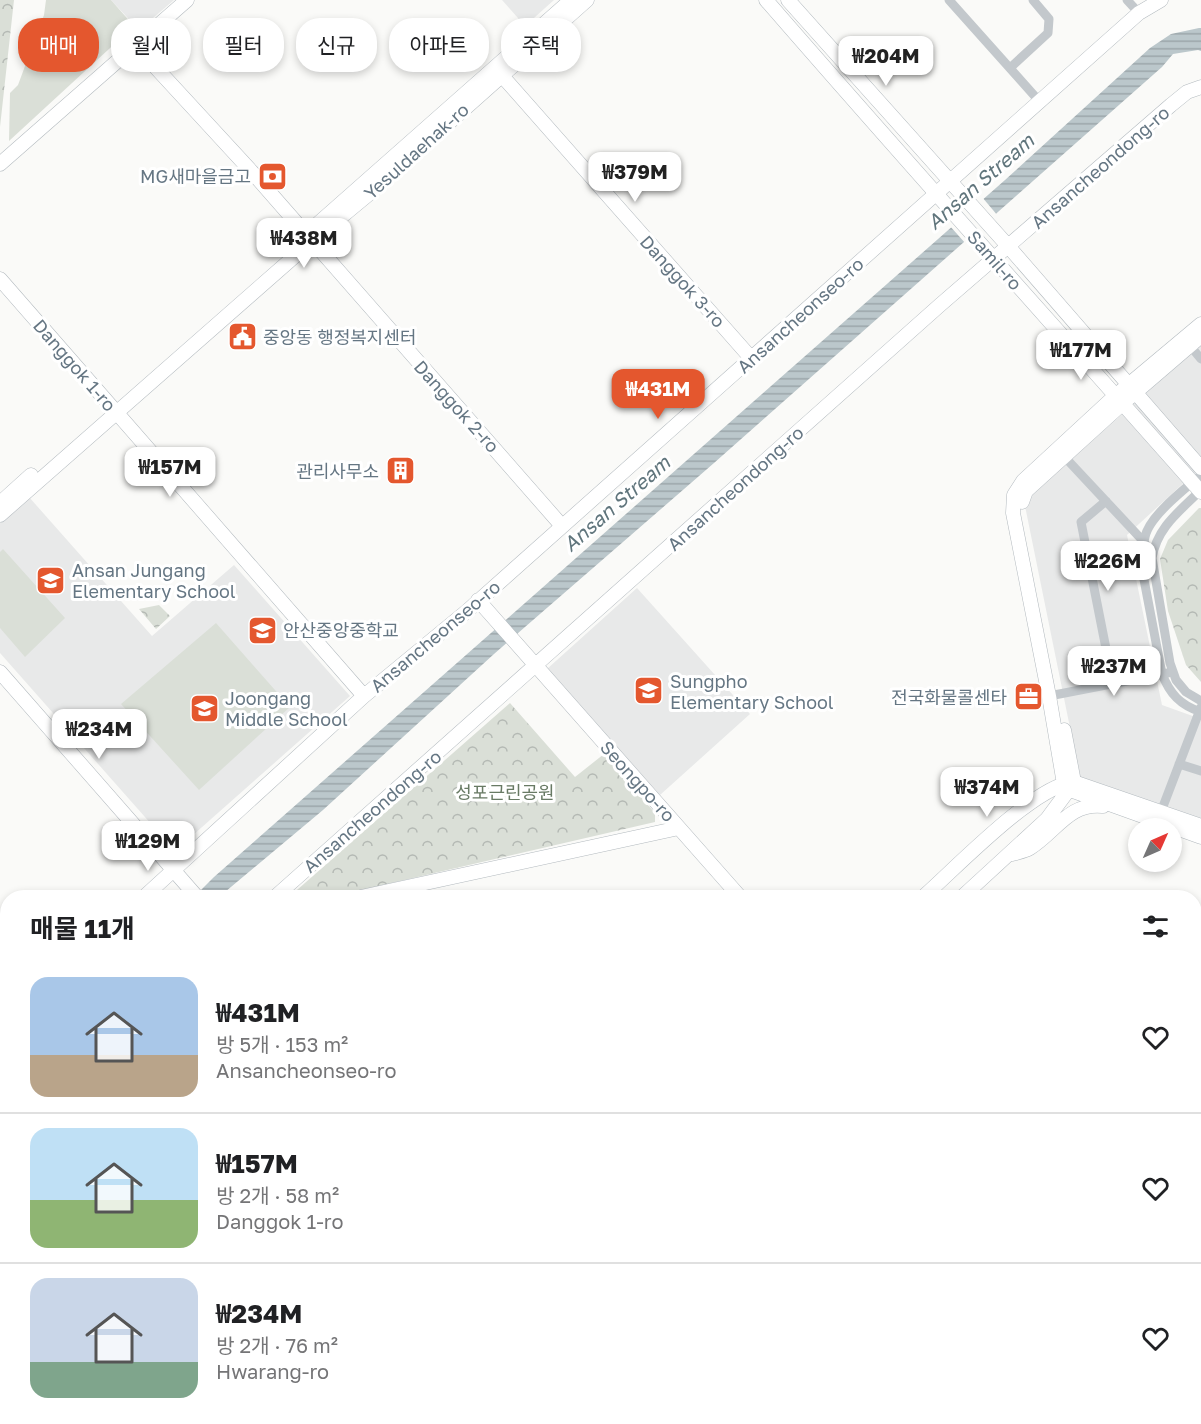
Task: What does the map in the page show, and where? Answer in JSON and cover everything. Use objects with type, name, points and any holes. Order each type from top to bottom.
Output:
[{"type":"street","points":[[166,18],[187,0]]},
{"type":"street","name":"Yesuldaehak-ro","points":[[498,72],[571,0]]},
{"type":"street","name":"Yesuldaehak-ro","points":[[0,515],[114,410],[309,237],[498,72],[587,0]]},
{"type":"street","name":"Samil-ro","points":[[766,0],[936,195],[1199,486]]},
{"type":"street","name":"Samil-ro","points":[[788,0],[1201,468]]},
{"type":"street","points":[[949,0],[1040,102]]},
{"type":"street","points":[[1010,68],[1048,33],[1049,19],[1033,0]]},
{"type":"street","points":[[1127,0],[1139,13]]},
{"type":"street","name":"Ansancheonseo-ro","points":[[152,890],[364,696],[483,606],[562,526],[1139,13],[1161,0]]},
{"type":"street","points":[[0,164],[111,66]]},
{"type":"street","name":"Danggok 2-ro","points":[[159,72],[309,237],[562,526]]},
{"type":"street","name":"Danggok 3-ro","points":[[498,72],[751,358]]},
{"type":"street","name":"Ansancheondong-ro","points":[[283,890],[536,666],[1003,242],[1187,92],[1201,87]]},
{"type":"street","name":"Danggok 1-ro","points":[[0,279],[364,696]]},
{"type":"street","points":[[970,890],[1047,819],[1069,785],[1022,500],[1026,491],[1061,453],[1186,342],[1201,324]]},
{"type":"street","points":[[1186,342],[1201,336]]},
{"type":"street","points":[[1186,342],[1201,359]]},
{"type":"street","name":"Yesuldaehak-ro","points":[[0,503],[114,410]]},
{"type":"street","points":[[1061,453],[1153,551]]},
{"type":"street","points":[[1199,486],[1153,520],[1145,535],[1141,553],[1162,674],[1167,687],[1175,698],[1190,708],[1201,707]]},
{"type":"street","points":[[1199,486],[1155,542],[1152,558],[1170,663],[1186,692],[1201,707]]},
{"type":"street","points":[[1106,501],[1081,522],[1113,684]]},
{"type":"street","name":"Seongpo-ro","points":[[483,606],[734,890]]},
{"type":"street","points":[[0,672],[191,890]]},
{"type":"street","points":[[1054,695],[1173,672]]},
{"type":"street","points":[[1159,817],[1201,707]]},
{"type":"street","points":[[1179,764],[1201,771]]},
{"type":"street","points":[[1069,785],[1119,808]]},
{"type":"street","points":[[932,890],[1031,802],[1069,785],[1159,817],[1201,837]]},
{"type":"street","points":[[1007,855],[1034,846],[1062,820],[1088,805],[1119,808],[1201,826]]},
{"type":"street","points":[[393,890],[680,828]]},
{"type":"shaded area","points":[[111,0],[174,0],[153,18],[128,18]]},
{"type":"shaded area","points":[[502,0],[554,0],[534,18],[518,18]]},
{"type":"shaded area","points":[[1201,28],[1201,51],[1173,54],[1162,67],[714,463],[494,654],[323,810],[227,890],[201,890],[1005,180],[1150,48],[1171,34]]},
{"type":"shaded area","points":[[1201,345],[1201,467],[1127,535],[1162,705],[1201,719],[1201,820],[1080,777],[1024,501]]},
{"type":"shaded area","name":"Joongang Middle School","points":[[29,497],[152,636],[234,565],[350,696],[175,851],[0,653],[0,523]]},
{"type":"shaded area","name":"Sungpho Elementary School","points":[[637,588],[750,714],[660,795],[547,669]]},
{"type":"green space","points":[[0,0],[14,0],[0,127]]},
{"type":"green space","points":[[46,0],[111,0],[127,18],[111,18],[111,47],[99,58],[99,18],[43,18]]},
{"type":"green space","points":[[23,72],[84,72],[9,141],[10,93],[18,85]]},
{"type":"green space","points":[[1201,508],[1201,682],[1186,665],[1168,611],[1160,559],[1168,540]]},
{"type":"green space","points":[[3,549],[65,618],[25,657],[0,628],[0,552]]},
{"type":"green space","points":[[159,605],[170,616],[156,629],[139,609]]},
{"type":"green space","points":[[216,623],[290,707],[199,790],[121,704]]},
{"type":"green space","name":"성포근린공원","points":[[510,703],[575,777],[604,754],[655,813],[655,822],[361,890],[297,890]]},
{"type":"pier","points":[[982,197],[998,216],[966,244],[949,225]]},
{"type":"place","name":"MG새마을금고","points":[[272,176]]},
{"type":"place","name":"중앙동 행정복지센터","points":[[242,337]]},
{"type":"place","name":"관리사무소","points":[[400,471]]},
{"type":"place","name":"Ansan Jungang Elementary School","points":[[51,580]]},
{"type":"place","name":"안산중앙중학교","points":[[262,630]]},
{"type":"place","name":"Sungpho Elementary School","points":[[649,691]]},
{"type":"place","name":"전국화물콜센타","points":[[1028,697]]},
{"type":"place","name":"Joongang Middle School","points":[[204,708]]},
{"type":"water label","name":"Ansan Stream","points":[[980,181]]},
{"type":"water label","name":"Ansan Stream","points":[[616,503]]}]
